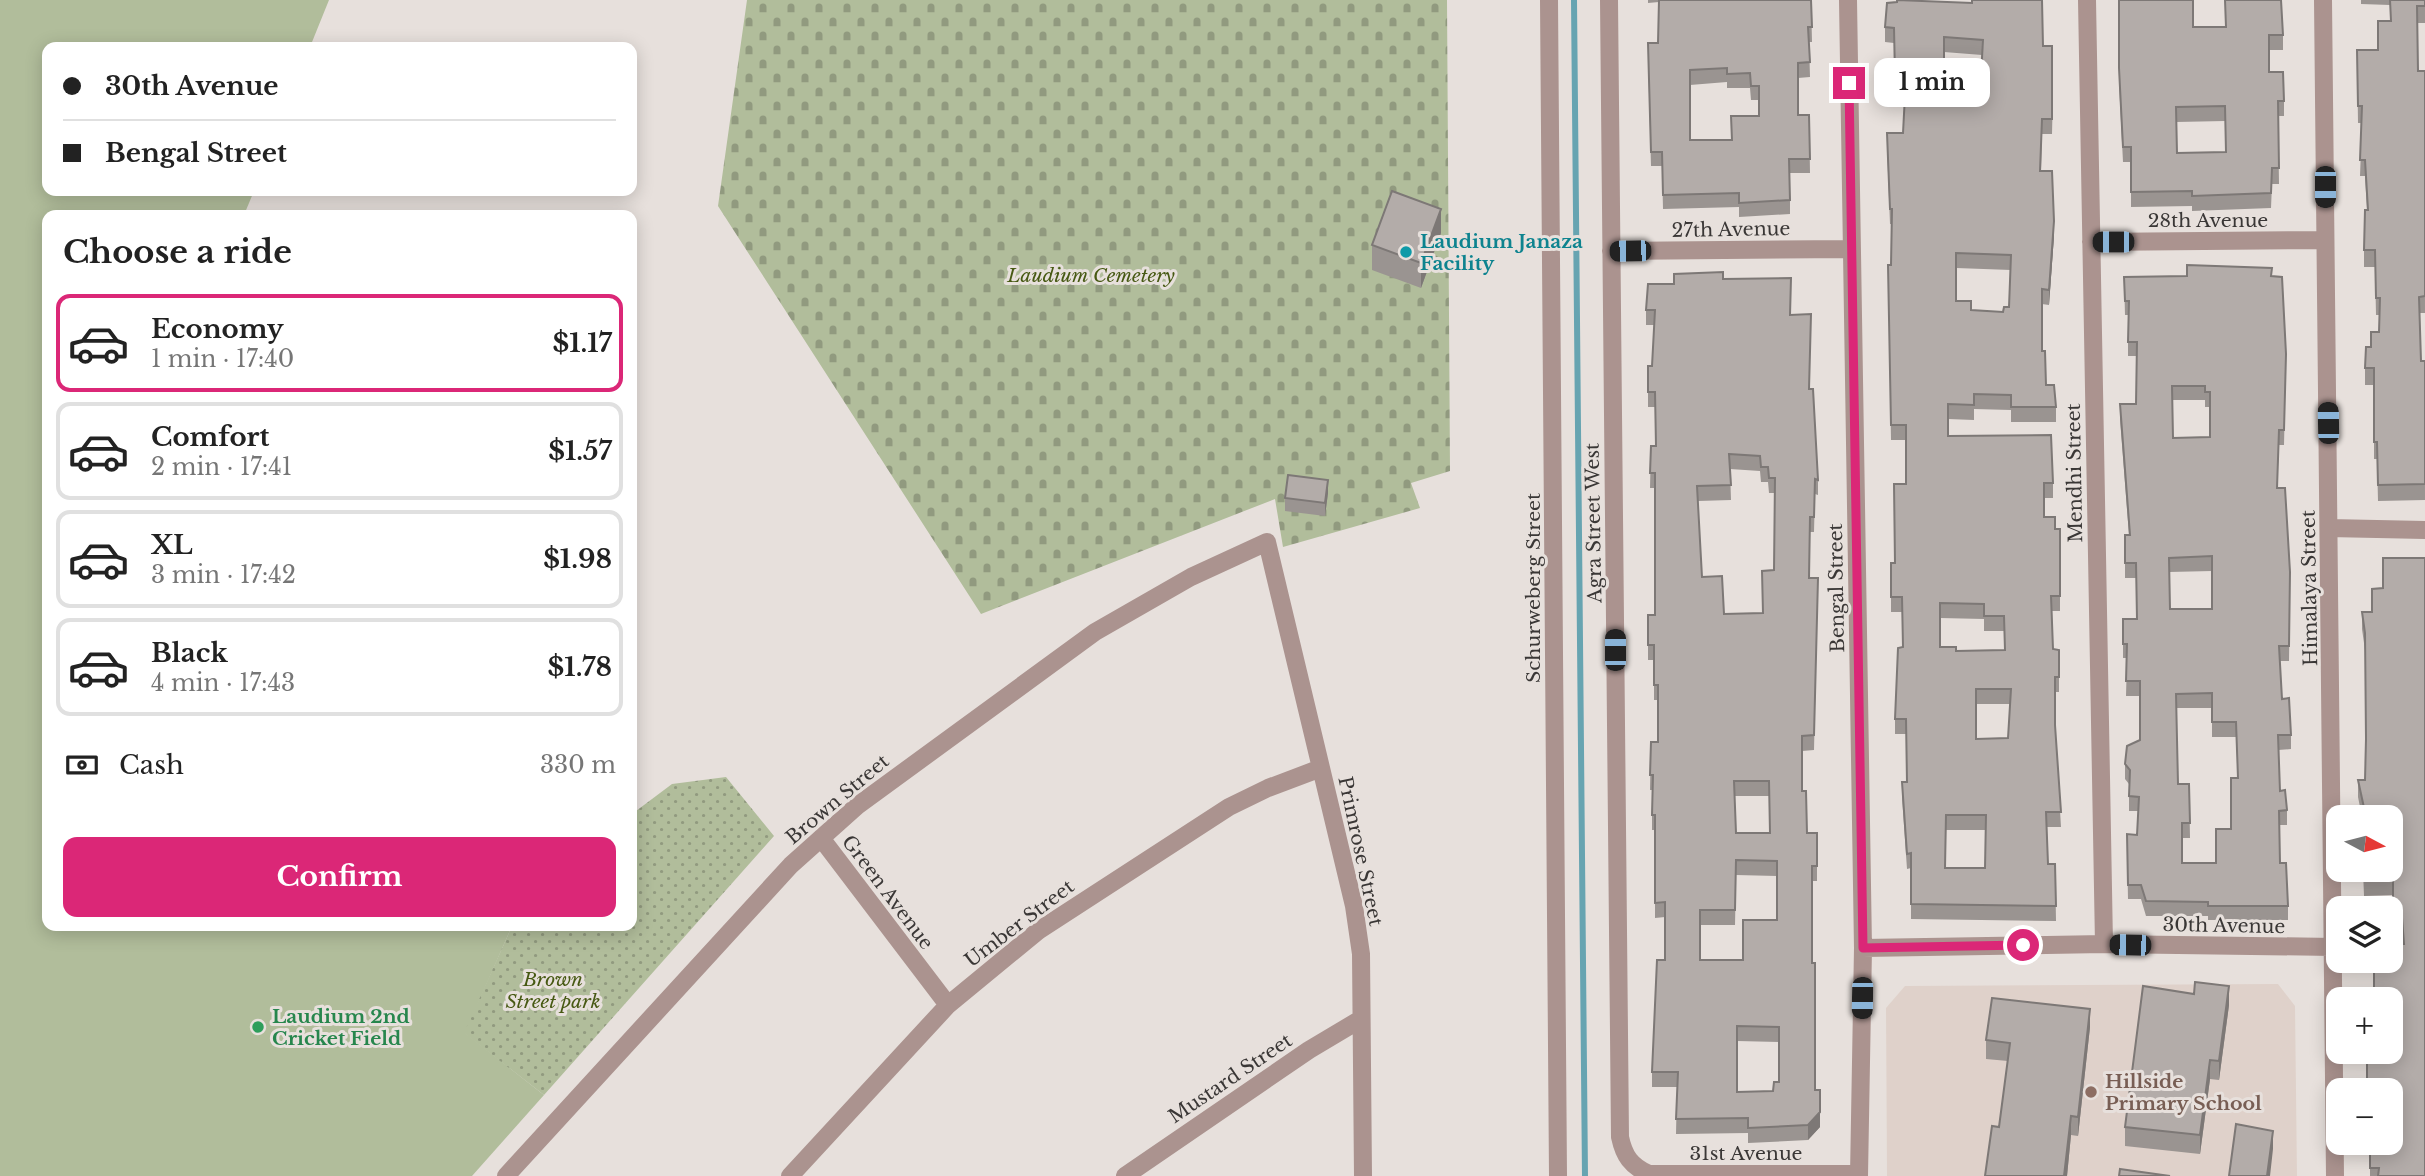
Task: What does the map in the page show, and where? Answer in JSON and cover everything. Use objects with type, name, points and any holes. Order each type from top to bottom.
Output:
[{"type":"street","name":"Schurweberg Street","points":[[1549,0],[1558,1176]]},
{"type":"street","name":"Agra Street West","points":[[1609,0],[1620,1137],[1623,1153],[1635,1167]]},
{"type":"street","name":"Bengal Street","points":[[1849,0],[1863,948],[1859,1175]]},
{"type":"street","name":"Mendhi Street","points":[[2087,0],[2104,944]]},
{"type":"street","name":"Himalaya Street","points":[[2323,0],[2333,896]]},
{"type":"street","name":"28th Avenue","points":[[2091,242],[2326,240]]},
{"type":"street","name":"27th Avenue","points":[[1611,251],[1851,249]]},
{"type":"street","points":[[2329,528],[2425,530]]},
{"type":"street","name":"Primrose Street","points":[[1267,542],[1354,906],[1361,954],[1363,1176]]},
{"type":"street","name":"Brown Street","points":[[506,1176],[792,865],[821,838],[906,768],[1095,632],[1191,577],[1267,542]]},
{"type":"street","name":"Umber Street","points":[[790,1176],[948,1005],[1038,931],[1186,833],[1268,788],[1321,768]]},
{"type":"street","name":"Green Avenue","points":[[821,838],[948,1005]]},
{"type":"street","name":"30th Avenue","points":[[1863,948],[2104,944],[2326,947]]},
{"type":"street","name":"Himalaya Street","points":[[2334,973],[2335,1176]]},
{"type":"street","name":"Mustard Street","points":[[1125,1176],[1309,1050],[1362,1019]]},
{"type":"street","name":"31st Avenue","points":[[1635,1167],[1649,1174],[1859,1175]]},
{"type":"shaded area","name":"Hillside Primary School","points":[[2278,984],[2295,1006],[2297,1176],[1887,1176],[1886,1008],[1905,986]]},
{"type":"green space","points":[[0,0],[329,0],[312,42],[42,42],[42,196],[252,196],[246,210],[42,210],[42,931],[510,931],[465,1033],[544,1095],[472,1176],[0,1176]]},
{"type":"green space","name":"Laudium Cemetery","points":[[747,0],[1447,0],[1450,471],[1411,483],[1420,508],[1283,547],[1275,499],[981,614],[718,206]]},
{"type":"green space","name":"Brown Street park","points":[[726,777],[774,836],[544,1095],[464,1033],[510,931],[637,931],[637,810],[672,784]]},
{"type":"building","points":[[1659,0],[1811,0],[1812,27],[1808,27],[1810,62],[1798,63],[1798,115],[1809,115],[1810,159],[1789,159],[1790,200],[1739,203],[1739,193],[1663,195],[1662,152],[1651,152],[1648,43],[1658,43]],"holes":[[[1727,68],[1727,74],[1750,73],[1751,86],[1759,86],[1759,116],[1731,116],[1732,140],[1690,140],[1690,70]]]},
{"type":"building","points":[[2042,0],[2043,46],[2052,46],[2052,119],[2042,119],[2040,171],[2052,171],[2054,221],[2049,290],[2042,289],[2042,351],[2045,351],[2046,385],[2054,385],[2056,407],[2011,407],[2011,395],[1974,394],[1974,405],[1948,404],[1948,436],[2051,435],[2053,483],[2044,483],[2044,517],[2055,517],[2055,529],[2060,529],[2060,596],[2051,596],[2053,649],[2059,650],[2059,677],[2055,677],[2055,725],[2061,812],[2046,812],[2048,864],[2055,864],[2056,906],[1911,904],[1911,853],[1907,854],[1902,782],[1907,782],[1906,719],[1895,719],[1898,648],[1903,647],[1902,597],[1891,597],[1891,563],[1895,563],[1894,484],[1906,484],[1906,425],[1891,425],[1888,265],[1891,265],[1892,209],[1887,133],[1903,133],[1906,76],[1895,76],[1894,28],[1885,27],[1887,3]],"holes":[[[1944,37],[1983,40],[1980,93],[1944,92]],[[1956,253],[2011,255],[2009,307],[2004,307],[2003,312],[1971,310],[1971,301],[1956,301]],[[1940,603],[1984,604],[1984,616],[2004,616],[2005,650],[1956,651],[1956,647],[1940,647]],[[1976,689],[2011,689],[2008,738],[1976,739]],[[1946,815],[1986,815],[1985,868],[1945,868]]]},
{"type":"building","points":[[2119,0],[2193,0],[2193,27],[2226,27],[2225,0],[2281,0],[2283,35],[2269,35],[2269,72],[2283,72],[2284,101],[2278,101],[2279,168],[2272,168],[2271,193],[2192,196],[2192,191],[2131,192],[2131,147],[2123,147]],"holes":[[[2225,106],[2226,152],[2177,153],[2176,107]]]},
{"type":"building","points":[[2390,0],[2425,0],[2425,6],[2417,6],[2418,71],[2425,71],[2425,296],[2419,297],[2421,361],[2425,361],[2425,484],[2378,485],[2377,442],[2374,442],[2374,368],[2365,368],[2366,347],[2371,347],[2371,332],[2379,332],[2380,298],[2376,298],[2375,250],[2364,250],[2365,210],[2368,210],[2365,160],[2360,160],[2362,106],[2358,106],[2357,50],[2378,50],[2378,21],[2391,21]]},
{"type":"building","points":[[1392,191],[1441,209],[1421,263],[1372,245]]},
{"type":"building","points":[[2187,265],[2272,268],[2271,276],[2282,277],[2286,354],[2284,430],[2279,430],[2277,488],[2285,488],[2290,572],[2289,646],[2279,646],[2282,699],[2289,698],[2291,735],[2278,735],[2280,791],[2285,790],[2287,810],[2279,811],[2280,863],[2286,863],[2288,906],[2208,906],[2208,902],[2146,901],[2141,885],[2128,885],[2127,834],[2137,835],[2139,797],[2129,796],[2130,770],[2125,764],[2127,746],[2140,740],[2140,681],[2126,681],[2127,644],[2123,644],[2123,619],[2137,619],[2136,563],[2125,563],[2125,535],[2130,535],[2120,404],[2136,404],[2137,342],[2128,342],[2129,301],[2125,301],[2124,277],[2187,276]],"holes":[[[2172,386],[2205,386],[2205,392],[2210,392],[2210,437],[2173,438]],[[2212,556],[2212,609],[2170,609],[2169,558]],[[2212,693],[2212,722],[2236,722],[2238,778],[2231,778],[2231,829],[2216,829],[2216,863],[2182,863],[2182,823],[2190,823],[2189,784],[2178,784],[2176,694]]]},
{"type":"building","points":[[1723,272],[1723,279],[1791,278],[1790,315],[1811,314],[1809,389],[1813,389],[1818,480],[1815,479],[1814,517],[1810,517],[1809,578],[1818,578],[1814,735],[1802,736],[1802,791],[1806,791],[1807,833],[1817,833],[1817,866],[1812,866],[1812,963],[1815,963],[1815,1090],[1820,1090],[1820,1112],[1808,1125],[1748,1128],[1748,1118],[1676,1119],[1678,1072],[1652,1072],[1657,960],[1665,960],[1665,902],[1655,903],[1655,815],[1652,815],[1653,775],[1650,775],[1651,742],[1658,742],[1658,685],[1654,685],[1654,645],[1648,645],[1648,615],[1655,615],[1655,473],[1650,473],[1651,446],[1656,446],[1655,392],[1648,392],[1648,366],[1652,366],[1655,310],[1646,310],[1648,284],[1674,284],[1674,274]],"holes":[[[1729,454],[1760,456],[1761,467],[1768,467],[1769,478],[1775,478],[1774,570],[1762,571],[1763,613],[1724,614],[1722,576],[1702,577],[1697,486],[1731,485]],[[1734,781],[1769,781],[1770,833],[1736,833]],[[1736,860],[1777,861],[1777,920],[1743,920],[1743,960],[1700,960],[1700,910],[1735,910]],[[1737,1026],[1779,1027],[1779,1082],[1774,1082],[1773,1091],[1737,1092]]]},
{"type":"building","points":[[1288,475],[1328,480],[1325,503],[1285,498]]},
{"type":"building","points":[[2383,558],[2425,558],[2425,1176],[2378,1176],[2379,1168],[2370,1168],[2370,1155],[2403,1155],[2403,1078],[2367,1078],[2367,1064],[2403,1064],[2403,987],[2374,987],[2374,973],[2403,973],[2403,896],[2393,896],[2393,882],[2403,882],[2403,805],[2363,805],[2358,780],[2365,780],[2366,739],[2365,633],[2362,612],[2372,612],[2372,589],[2383,588]]},
{"type":"building","points":[[2195,982],[2229,986],[2219,1061],[2210,1060],[2200,1135],[2125,1127],[2143,986],[2194,994]]},
{"type":"building","points":[[1992,998],[2090,1009],[2078,1117],[2071,1116],[2064,1176],[1985,1176],[1992,1126],[1999,1127],[2010,1043],[1986,1040]]},
{"type":"building","points":[[2236,1124],[2273,1131],[2267,1176],[2229,1176]]},
{"type":"building","points":[[2120,1169],[2170,1176],[2119,1176]]},
{"type":"waterway","points":[[1574,0],[1585,1176]]},
{"type":"place","name":"Laudium Janaza Facility","points":[[1406,252]]},
{"type":"place","name":"Laudium 2nd Cricket Field","points":[[258,1027]]},
{"type":"place","name":"Hillside Primary School","points":[[2091,1092]]},
{"type":"route","points":[[1849,83],[1863,948],[2023,945]]}]
